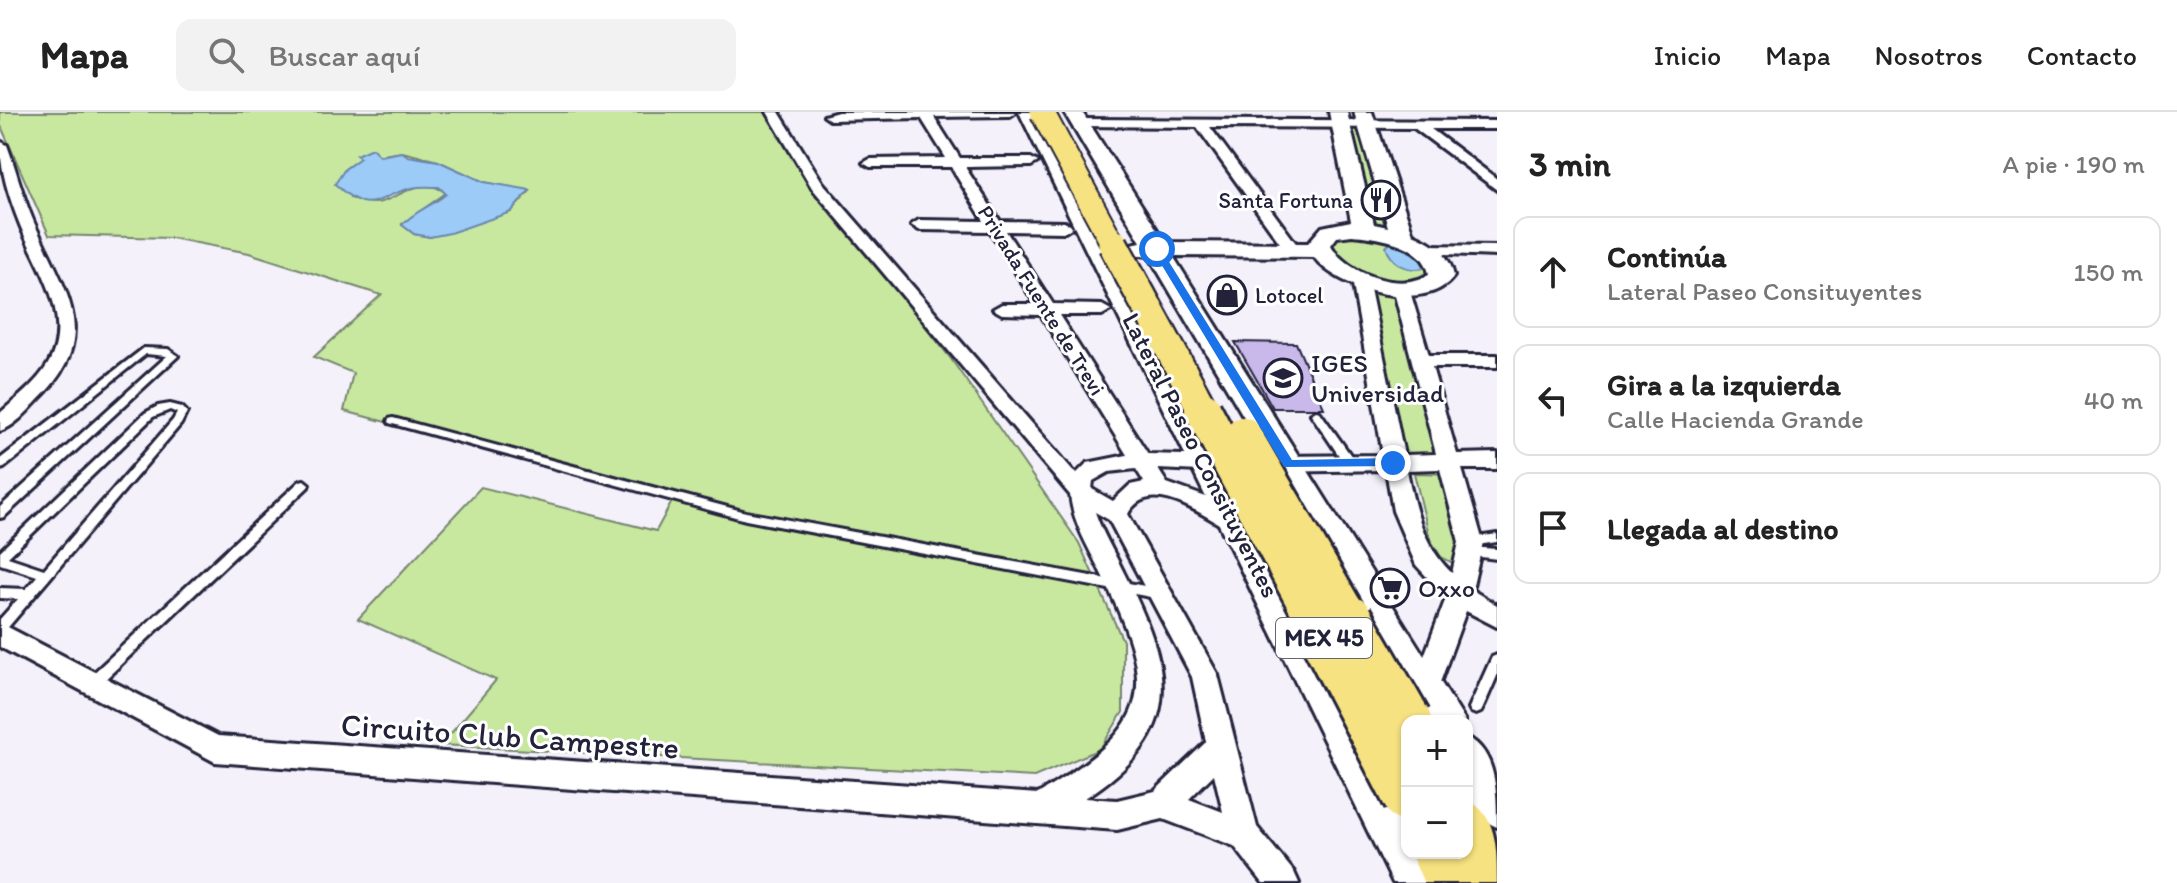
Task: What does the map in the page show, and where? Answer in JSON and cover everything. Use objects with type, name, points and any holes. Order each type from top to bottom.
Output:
[{"type":"highway","name":"MEX 45","points":[[1064,115],[1244,438],[1417,704]]},
{"type":"highway","name":"MEX 45","points":[[1064,115],[1233,465],[1401,787]]},
{"type":"highway","points":[[1473,833],[1497,875]]},
{"type":"highway","points":[[1438,859],[1451,883]]},
{"type":"main road","name":"Lateral Paseo Consituyentes","points":[[1028,112],[1417,883]]},
{"type":"main road","points":[[1064,115],[1161,256],[1371,600],[1417,704],[1435,715]]},
{"type":"main road","points":[[1338,118],[1364,229]]},
{"type":"main road","points":[[1364,118],[1403,238]]},
{"type":"main road","points":[[1161,256],[1293,250],[1326,257],[1360,279],[1401,288],[1435,283],[1442,276],[1433,258],[1403,238],[1364,229],[1330,232],[1321,239],[1326,257]]},
{"type":"main road","points":[[1096,249],[1161,256],[1326,257]]},
{"type":"main road","points":[[1269,588],[1275,574],[1282,569],[1313,566],[1351,582],[1371,600]]},
{"type":"main road","points":[[1473,767],[1497,806]]},
{"type":"street","points":[[773,112],[817,185],[1081,493],[1117,514],[1205,675],[1244,835],[1283,883]]},
{"type":"street","name":"Privada Fuente de Trevi","points":[[925,112],[1159,489]]},
{"type":"street","points":[[830,116],[1010,112]]},
{"type":"street","points":[[1064,115],[1201,124],[1364,118],[1418,125],[1497,125]]},
{"type":"street","points":[[1201,124],[1293,250]]},
{"type":"street","points":[[1418,125],[1497,186]]},
{"type":"street","points":[[0,145],[27,224],[62,297],[68,331],[59,360],[40,387],[0,424]]},
{"type":"street","points":[[870,163],[1031,162]]},
{"type":"street","points":[[919,225],[1065,227]]},
{"type":"street","points":[[1433,258],[1496,263]]},
{"type":"street","points":[[1360,279],[1404,511],[1428,565],[1459,595],[1497,617]]},
{"type":"street","points":[[1401,288],[1450,462],[1470,547],[1459,595],[1417,704]]},
{"type":"street","points":[[1002,309],[1102,310]]},
{"type":"street","points":[[1422,361],[1497,361]]},
{"type":"street","points":[[1043,808],[1088,784],[1116,759],[1139,731],[1151,700],[1152,662],[1138,620],[1088,525],[1081,493],[1086,474],[1105,464],[1142,462],[1288,464],[1497,461]]},
{"type":"street","points":[[1117,514],[1126,498],[1134,492],[1159,489],[1186,497],[1237,524]]},
{"type":"street","name":"Circuito Club Campestre","points":[[0,634],[215,749],[1117,815],[1163,804]]},
{"type":"street","points":[[1221,747],[1163,804],[1244,835]]},
{"type":"lane","points":[[0,465],[132,358],[151,349],[173,356],[0,514]]},
{"type":"lane","points":[[0,628],[177,422],[182,412],[168,406],[149,415],[0,559],[46,574]]},
{"type":"lane","points":[[1316,414],[1350,463]]},
{"type":"lane","points":[[393,421],[746,516],[1163,595]]},
{"type":"lane","points":[[92,683],[304,484]]},
{"type":"lane","points":[[1470,547],[1497,538]]},
{"type":"lane","points":[[1470,547],[1497,554]]},
{"type":"lane","points":[[0,593],[29,594]]},
{"type":"lane","points":[[1476,708],[1497,661]]},
{"type":"green space","points":[[0,112],[769,112],[814,186],[951,359],[1079,543],[1123,641],[1123,712],[1100,749],[1034,777],[441,745],[496,680],[358,619],[481,487],[656,531],[674,498],[344,411],[353,373],[314,357],[381,295],[249,253],[171,238],[49,235],[0,124]],"holes":[[[402,152],[438,161],[484,182],[530,191],[511,212],[430,237],[414,234],[402,224],[446,193],[436,187],[417,187],[383,202],[350,198],[345,169],[361,158]]]},
{"type":"green space","points":[[1345,128],[1362,128],[1386,232],[1429,253],[1430,285],[1360,279],[1321,239],[1368,228]]},
{"type":"green space","points":[[1365,282],[1399,291],[1444,453],[1400,454]]},
{"type":"green space","points":[[1414,473],[1451,474],[1464,540],[1459,566],[1441,557],[1430,539]]},
{"type":"water","points":[[372,148],[380,156],[402,152],[408,156],[438,161],[484,182],[530,190],[511,212],[450,233],[430,237],[414,234],[402,225],[446,194],[439,187],[412,188],[366,203],[347,195],[335,184],[345,169],[360,158],[356,155]]},
{"type":"water","points":[[1391,242],[1401,243],[1421,255],[1424,268],[1412,269],[1396,262],[1386,247]]},
{"type":"building","name":"IGES Universidad","points":[[1235,342],[1296,343],[1324,408],[1273,408]]},
{"type":"place","name":"Santa Fortuna","points":[[1381,200]]},
{"type":"place","name":"Lotocel","points":[[1227,295]]},
{"type":"place","name":"IGES Universidad","points":[[1283,378]]},
{"type":"place","name":"Oxxo","points":[[1390,588]]},
{"type":"route","points":[[1157,249],[1288,464],[1393,463]]}]
